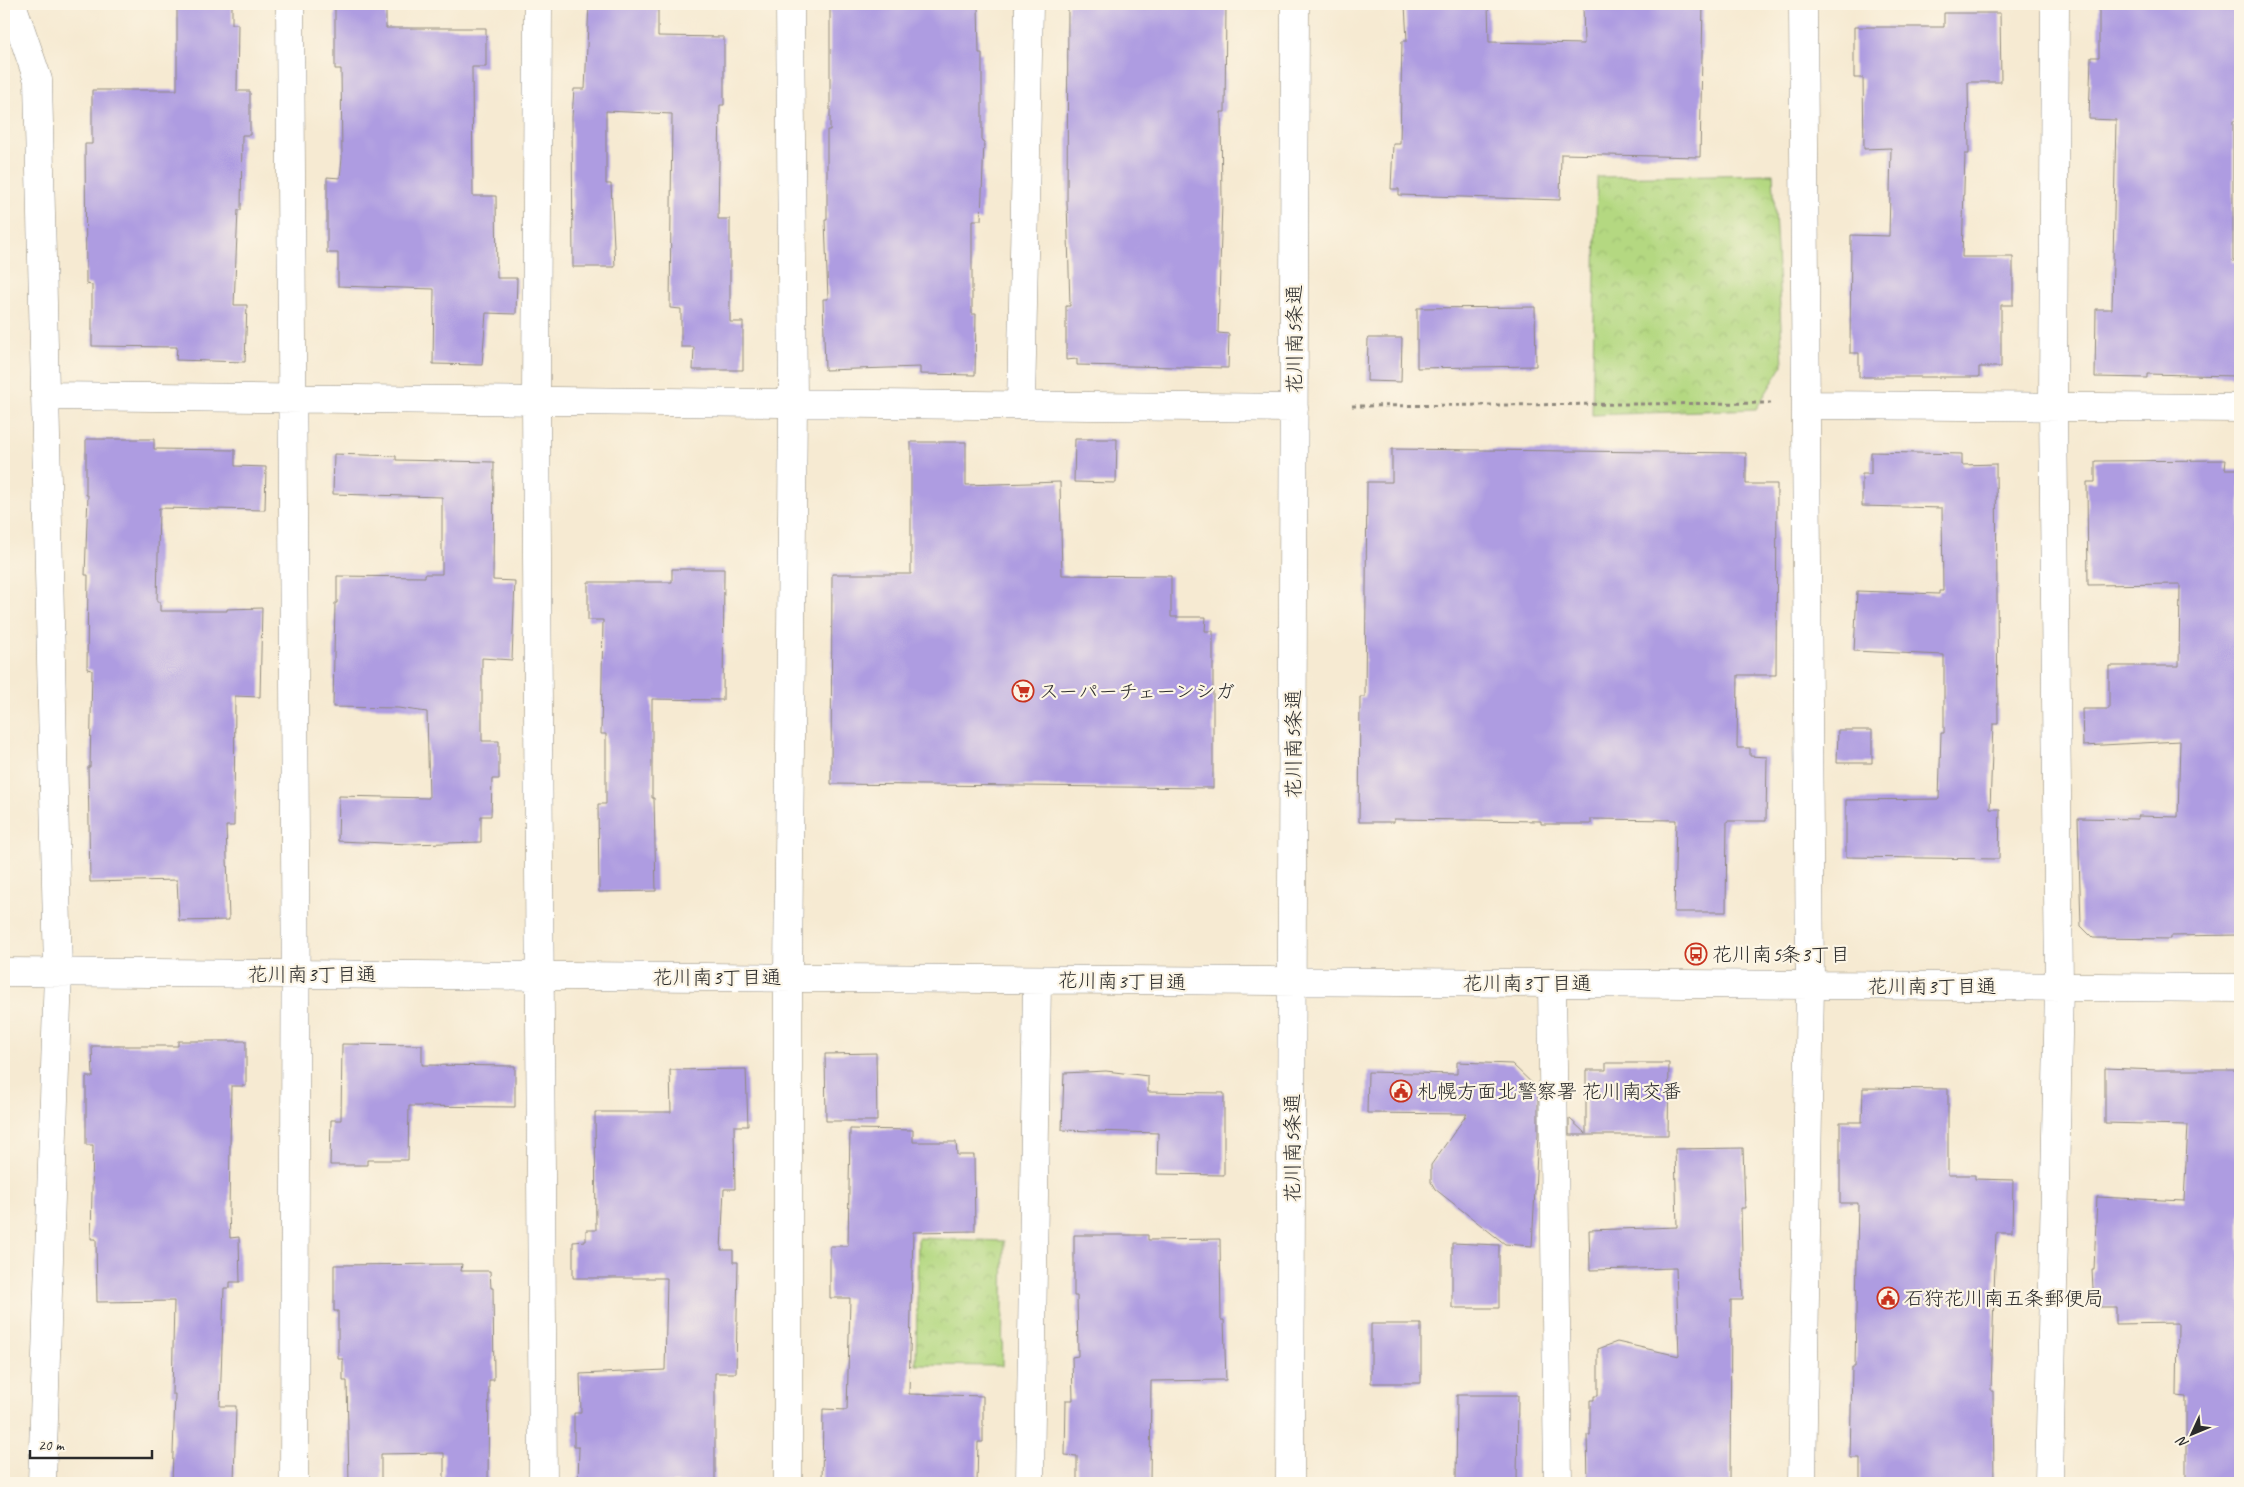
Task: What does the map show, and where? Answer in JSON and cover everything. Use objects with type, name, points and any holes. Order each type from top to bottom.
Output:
[{"type":"street","points":[[12,4],[38,80],[58,972],[42,1483]]},
{"type":"street","points":[[290,4],[295,398],[297,974],[294,1483]]},
{"type":"street","points":[[538,4],[536,401],[543,1483]]},
{"type":"street","points":[[788,1483],[788,978],[793,403],[790,4]]},
{"type":"street","points":[[1021,405],[1029,4]]},
{"type":"street","name":"花川南5条通","points":[[1290,1483],[1295,4]]},
{"type":"street","points":[[1802,1483],[1810,985],[1803,4]]},
{"type":"street","points":[[2049,1483],[2059,986],[2053,407],[2055,4]]},
{"type":"street","points":[[45,396],[1294,408]]},
{"type":"street","points":[[1806,406],[2240,408]]},
{"type":"street","name":"花川南3丁目通","points":[[4,972],[2240,988]]},
{"type":"street","points":[[1030,1483],[1037,980]]},
{"type":"street","points":[[1552,984],[1558,1483]]},
{"type":"path","points":[[1352,406],[1774,403]]},
{"type":"green space","points":[[1773,174],[1783,365],[1756,409],[1592,415],[1597,177]]},
{"type":"green space","points":[[918,1238],[1004,1241],[1002,1366],[916,1365]]},
{"type":"building","points":[[177,4],[232,4],[232,24],[238,24],[237,91],[250,91],[250,135],[242,135],[241,210],[238,210],[234,305],[247,305],[245,362],[176,360],[177,347],[92,346],[92,285],[86,284],[85,144],[92,144],[92,90],[177,90]]},
{"type":"building","points":[[335,4],[386,4],[386,28],[486,28],[486,67],[472,67],[473,196],[496,196],[497,278],[517,278],[516,314],[486,313],[482,365],[433,364],[434,289],[338,286],[338,253],[327,253],[327,177],[340,178],[342,158],[341,69],[335,69]]},
{"type":"building","points":[[589,4],[658,4],[658,36],[724,37],[724,105],[720,105],[718,219],[730,219],[730,322],[743,322],[743,370],[693,370],[694,347],[681,347],[681,309],[670,308],[672,114],[606,111],[606,184],[611,184],[615,267],[573,267],[572,117],[574,89],[585,89]]},
{"type":"building","points":[[830,4],[978,4],[979,53],[982,53],[982,141],[984,141],[981,220],[972,220],[972,314],[976,314],[975,375],[920,374],[920,367],[825,370],[823,299],[828,299],[825,220],[827,220],[827,130],[830,130]]},
{"type":"building","points":[[1068,4],[1226,4],[1225,112],[1221,112],[1222,202],[1218,333],[1229,334],[1228,368],[1077,365],[1077,359],[1066,360],[1066,306],[1070,306],[1067,201]]},
{"type":"building","points":[[1405,4],[1488,4],[1489,42],[1584,44],[1583,4],[1703,4],[1700,157],[1561,154],[1560,200],[1399,195],[1399,189],[1391,189],[1393,144],[1400,144],[1402,41],[1407,41]]},
{"type":"building","points":[[2099,4],[2238,4],[2238,27],[2240,27],[2240,121],[2233,121],[2233,261],[2240,262],[2240,355],[2235,355],[2235,376],[2147,374],[2147,378],[2095,377],[2096,309],[2112,309],[2116,120],[2089,119],[2091,57],[2099,57]]},
{"type":"building","points":[[1944,13],[2000,13],[2001,82],[1968,82],[1969,154],[1965,154],[1962,257],[2013,257],[2013,305],[2001,305],[2001,367],[1979,367],[1979,377],[1859,377],[1859,353],[1850,353],[1851,235],[1889,236],[1891,148],[1864,149],[1863,78],[1854,78],[1854,27],[1944,27]]},
{"type":"building","points":[[1535,307],[1536,366],[1417,368],[1417,308]]},
{"type":"building","points":[[1368,338],[1402,338],[1401,382],[1367,381]]},
{"type":"building","points":[[86,439],[154,439],[154,449],[235,450],[235,466],[266,467],[265,510],[159,508],[157,602],[160,602],[160,611],[227,611],[227,609],[262,608],[260,697],[235,696],[234,826],[226,826],[229,920],[179,921],[177,880],[90,882],[88,767],[90,767],[92,670],[87,669],[88,575],[85,575],[88,495],[86,495]]},
{"type":"building","points":[[1075,439],[1117,439],[1116,483],[1074,482]]},
{"type":"building","points":[[911,442],[966,442],[966,485],[1060,482],[1062,575],[1171,576],[1171,617],[1206,617],[1205,631],[1213,631],[1213,788],[831,784],[832,574],[911,574]]},
{"type":"building","points":[[1392,449],[1746,453],[1746,484],[1777,484],[1776,675],[1738,675],[1737,748],[1750,748],[1750,756],[1767,757],[1766,821],[1727,821],[1726,912],[1674,912],[1676,820],[1591,819],[1591,824],[1541,824],[1541,821],[1394,819],[1394,822],[1359,822],[1360,697],[1365,697],[1367,482],[1392,482]]},
{"type":"building","points":[[1871,452],[1962,454],[1962,465],[1996,464],[1998,724],[1993,724],[1990,809],[2000,809],[1999,859],[1846,857],[1846,800],[1939,799],[1941,733],[1944,733],[1944,655],[1854,651],[1857,591],[1939,594],[1939,591],[1943,591],[1942,508],[1862,506],[1862,474],[1871,474]]},
{"type":"building","points":[[334,454],[396,456],[396,460],[494,462],[493,580],[515,581],[512,660],[482,658],[482,741],[499,741],[499,779],[492,779],[491,816],[481,816],[481,842],[409,844],[338,841],[339,796],[429,798],[427,712],[398,708],[333,707],[337,576],[425,577],[425,574],[442,574],[442,497],[333,494]]},
{"type":"building","points":[[2226,460],[2225,469],[2240,469],[2240,655],[2238,655],[2237,747],[2240,747],[2240,935],[2171,936],[2171,939],[2093,938],[2081,926],[2078,818],[2138,819],[2138,816],[2178,817],[2180,741],[2083,746],[2082,709],[2109,709],[2109,666],[2179,666],[2180,584],[2088,585],[2087,482],[2095,482],[2095,461]]},
{"type":"building","points":[[672,569],[724,569],[723,700],[652,699],[652,798],[654,798],[656,891],[599,892],[598,804],[606,804],[606,734],[601,734],[603,620],[588,620],[588,582],[672,582]]},
{"type":"building","points":[[1838,730],[1872,730],[1872,763],[1837,763]]},
{"type":"building","points":[[178,1041],[246,1041],[246,1086],[231,1086],[230,1238],[239,1237],[240,1282],[230,1282],[230,1288],[224,1288],[220,1406],[236,1406],[234,1483],[172,1483],[175,1394],[172,1394],[174,1301],[97,1302],[96,1239],[91,1239],[93,1145],[86,1145],[86,1077],[93,1077],[92,1046],[178,1046]]},
{"type":"building","points":[[342,1044],[422,1045],[422,1065],[515,1066],[515,1107],[409,1106],[408,1160],[367,1160],[367,1165],[330,1165],[331,1120],[341,1120]]},
{"type":"building","points":[[876,1053],[877,1121],[826,1121],[825,1054]]},
{"type":"building","points":[[1457,1062],[1512,1064],[1538,1089],[1538,1135],[1532,1246],[1505,1244],[1435,1189],[1431,1182],[1431,1165],[1467,1114],[1367,1113],[1368,1072],[1457,1074]]},
{"type":"building","points":[[1606,1063],[1669,1063],[1668,1135],[1569,1135],[1569,1118],[1586,1134],[1586,1070],[1606,1070]]},
{"type":"building","points":[[2105,1068],[2240,1070],[2240,1483],[2186,1483],[2186,1397],[2177,1396],[2178,1323],[2116,1324],[2116,1307],[2094,1307],[2092,1270],[2094,1270],[2097,1197],[2184,1201],[2188,1125],[2105,1123]]},
{"type":"building","points":[[746,1069],[748,1126],[734,1126],[735,1189],[724,1189],[721,1250],[733,1250],[733,1262],[738,1262],[736,1373],[715,1373],[715,1483],[578,1483],[579,1447],[574,1447],[574,1413],[581,1413],[580,1374],[665,1370],[667,1278],[573,1278],[573,1242],[586,1241],[586,1230],[596,1230],[595,1112],[671,1112],[670,1070]]},
{"type":"building","points":[[1106,1071],[1148,1076],[1148,1092],[1224,1093],[1224,1175],[1157,1174],[1158,1133],[1062,1130],[1064,1073]]},
{"type":"building","points":[[1863,1088],[1948,1089],[1948,1175],[1975,1175],[1975,1179],[2013,1180],[2012,1232],[1996,1232],[1991,1391],[1993,1391],[1994,1483],[1860,1483],[1860,1458],[1850,1458],[1852,1367],[1855,1367],[1858,1203],[1840,1203],[1840,1122],[1862,1122]]},
{"type":"building","points":[[850,1129],[913,1130],[913,1142],[956,1142],[957,1155],[974,1155],[975,1231],[913,1232],[909,1394],[983,1396],[983,1442],[978,1442],[977,1483],[822,1483],[823,1409],[847,1410],[850,1298],[830,1298],[830,1246],[848,1246]]},
{"type":"building","points":[[1743,1148],[1745,1208],[1741,1208],[1743,1300],[1731,1300],[1730,1483],[1588,1483],[1587,1435],[1590,1435],[1590,1400],[1594,1400],[1594,1396],[1598,1396],[1598,1349],[1617,1342],[1679,1356],[1676,1268],[1590,1270],[1589,1230],[1677,1227],[1675,1149]]},
{"type":"building","points":[[1074,1235],[1148,1235],[1148,1240],[1220,1239],[1221,1320],[1224,1320],[1226,1380],[1151,1381],[1150,1483],[1077,1483],[1077,1456],[1065,1455],[1066,1400],[1073,1400],[1072,1357],[1078,1356],[1077,1296],[1074,1296]]},
{"type":"building","points":[[1452,1243],[1499,1245],[1499,1308],[1452,1308]]},
{"type":"building","points":[[462,1264],[461,1271],[490,1271],[491,1288],[493,1288],[494,1380],[489,1380],[488,1483],[444,1483],[444,1453],[381,1454],[381,1483],[349,1483],[347,1381],[343,1381],[343,1359],[338,1359],[338,1311],[334,1311],[334,1265]]},
{"type":"building","points":[[1371,1324],[1421,1324],[1421,1383],[1371,1383]]},
{"type":"building","points":[[1457,1395],[1518,1395],[1517,1483],[1456,1483]]},
{"type":"place","name":"スーパーチェーンシガ","points":[[1023,691]]},
{"type":"place","name":"花川南5条3丁目","points":[[1696,954]]},
{"type":"place","name":"札幌方面北警察署 花川南交番","points":[[1401,1091]]},
{"type":"place","name":"石狩花川南五条郵便局","points":[[1888,1298]]}]
